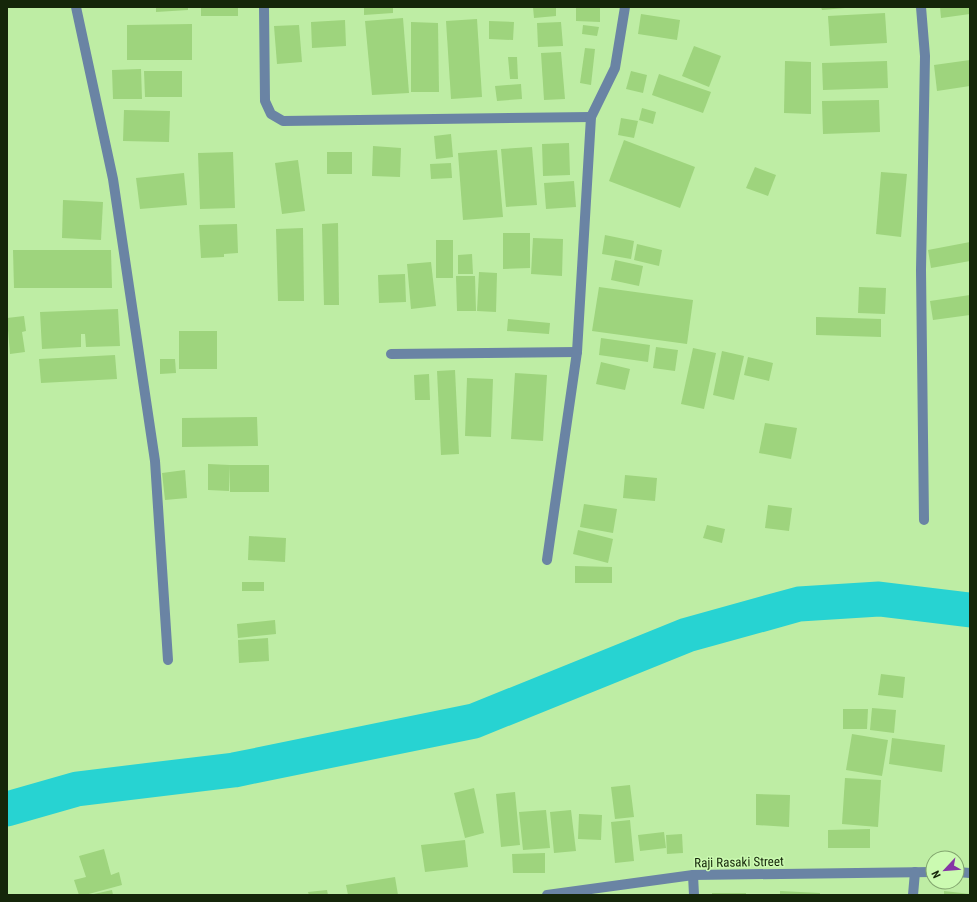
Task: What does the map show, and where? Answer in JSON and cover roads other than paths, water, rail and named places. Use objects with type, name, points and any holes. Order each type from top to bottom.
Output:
[{"type":"street","points":[[76,7],[113,179],[155,461],[168,660]]},
{"type":"street","points":[[264,7],[265,101],[271,114],[283,121],[591,117]]},
{"type":"street","points":[[548,560],[577,352],[591,117],[615,68],[625,7]]},
{"type":"street","points":[[921,7],[925,56],[921,270],[924,520]]},
{"type":"street","points":[[391,354],[577,352]]},
{"type":"street","points":[[913,895],[915,872]]},
{"type":"street","name":"Raji Rasaki Street","points":[[548,895],[694,875],[925,872]]},
{"type":"street","points":[[694,875],[694,895]]},
{"type":"waterway","points":[[7,809],[77,789],[234,770],[474,721],[687,635],[799,604],[879,599],[970,610]]}]
